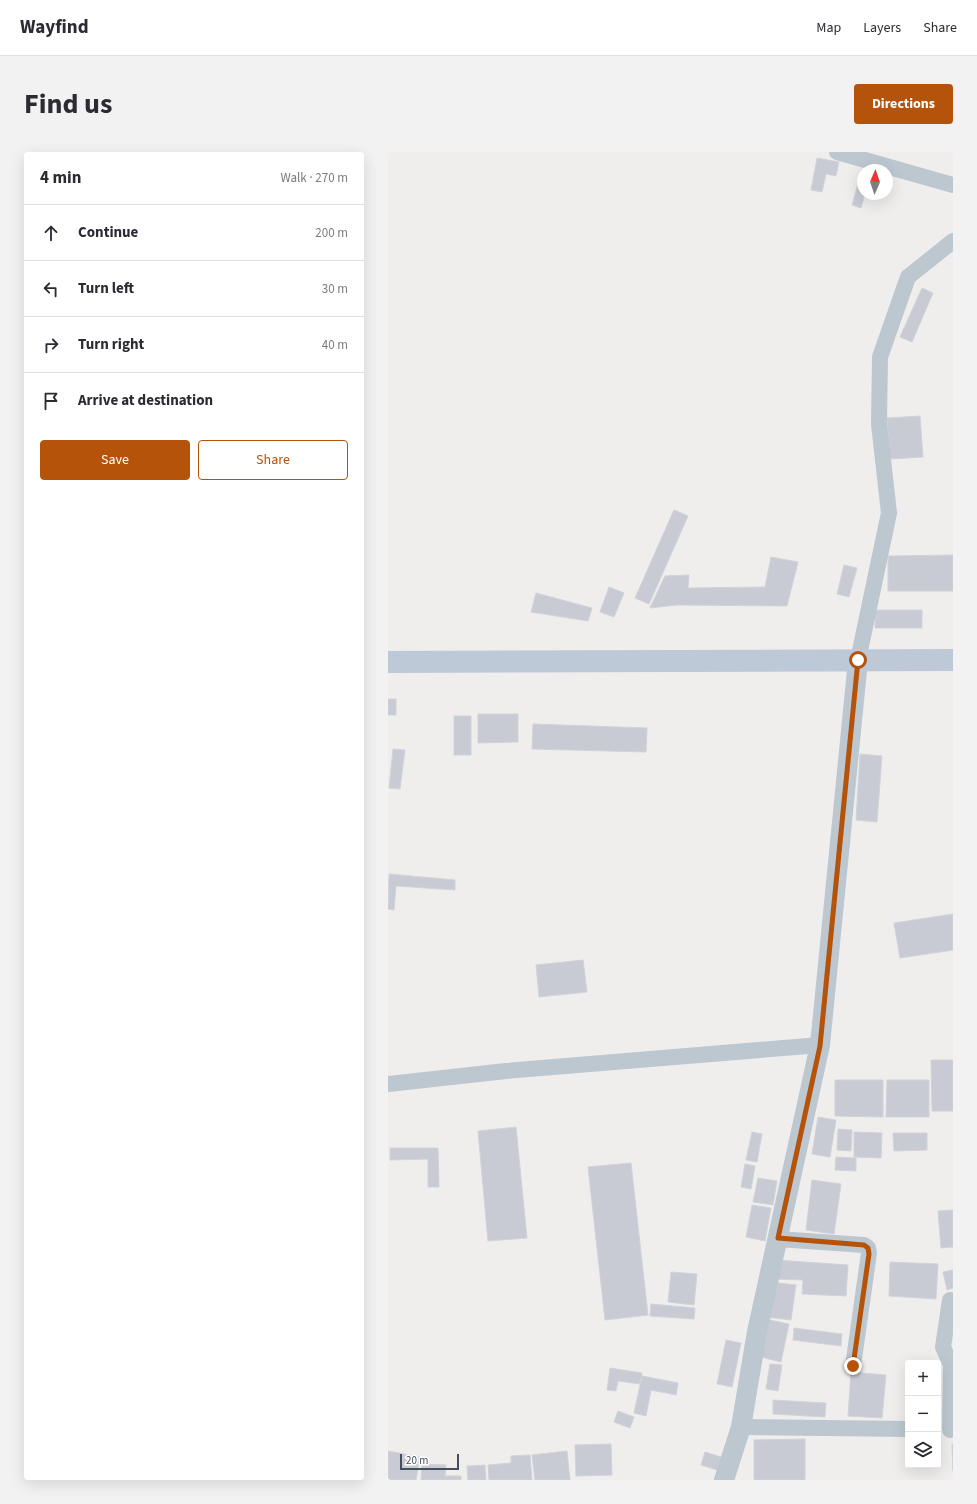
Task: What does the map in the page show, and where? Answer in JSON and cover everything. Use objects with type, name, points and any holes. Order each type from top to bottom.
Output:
[{"type":"main road","points":[[388,662],[953,660]]},
{"type":"street","points":[[837,152],[953,185]]},
{"type":"street","points":[[724,1480],[741,1428],[757,1332],[820,1046],[858,660],[889,513],[879,424],[880,357],[908,277],[953,241]]},
{"type":"street","points":[[388,1084],[506,1071],[820,1046]]},
{"type":"street","points":[[778,1238],[864,1245],[868,1248],[869,1254],[853,1366]]},
{"type":"street","points":[[947,1430],[951,1365],[943,1347],[950,1300]]},
{"type":"street","points":[[741,1428],[905,1429]]},
{"type":"building","points":[[817,158],[839,162],[836,176],[826,174],[822,192],[811,190]]},
{"type":"building","points":[[857,187],[857,200],[863,200],[861,208],[852,205]]},
{"type":"building","points":[[922,288],[933,293],[912,342],[900,337]]},
{"type":"building","points":[[920,416],[923,457],[890,459],[887,418]]},
{"type":"building","points":[[674,510],[688,516],[649,604],[635,598]]},
{"type":"building","points":[[953,555],[953,591],[888,591],[888,556]]},
{"type":"building","points":[[771,557],[798,562],[787,606],[677,605],[650,608],[665,576],[689,575],[688,588],[765,587]]},
{"type":"building","points":[[844,565],[857,568],[849,597],[837,594]]},
{"type":"building","points":[[609,587],[624,593],[614,617],[600,612]]},
{"type":"building","points":[[536,593],[592,608],[588,621],[531,612]]},
{"type":"building","points":[[875,610],[922,610],[922,628],[875,628]]},
{"type":"building","points":[[388,699],[396,699],[396,715],[388,715]]},
{"type":"building","points":[[478,714],[518,714],[518,742],[478,743]]},
{"type":"building","points":[[454,716],[471,716],[471,755],[454,755]]},
{"type":"building","points":[[533,724],[647,728],[646,752],[532,749]]},
{"type":"building","points":[[393,749],[405,750],[400,789],[389,788]]},
{"type":"building","points":[[860,754],[882,756],[877,822],[856,820]]},
{"type":"building","points":[[389,874],[455,880],[455,890],[396,886],[394,910],[388,909]]},
{"type":"building","points":[[953,914],[953,950],[900,958],[894,923]]},
{"type":"building","points":[[583,960],[587,992],[539,997],[536,965]]},
{"type":"building","points":[[931,1060],[953,1060],[953,1111],[932,1111]]},
{"type":"building","points":[[835,1080],[883,1080],[883,1117],[835,1116]]},
{"type":"building","points":[[887,1080],[929,1080],[929,1117],[886,1117]]},
{"type":"building","points":[[818,1117],[836,1120],[830,1157],[812,1154]]},
{"type":"building","points":[[516,1127],[527,1238],[488,1241],[478,1131]]},
{"type":"building","points":[[838,1129],[852,1130],[851,1151],[837,1150]]},
{"type":"building","points":[[752,1132],[762,1134],[757,1162],[746,1160]]},
{"type":"building","points":[[854,1132],[882,1133],[881,1158],[854,1157]]},
{"type":"building","points":[[893,1133],[927,1133],[927,1150],[894,1151]]},
{"type":"building","points":[[390,1148],[438,1148],[439,1187],[428,1187],[428,1159],[390,1160]]},
{"type":"building","points":[[836,1157],[856,1158],[856,1171],[835,1170]]},
{"type":"building","points":[[631,1163],[648,1315],[605,1320],[588,1167]]},
{"type":"building","points":[[745,1164],[755,1166],[751,1189],[741,1187]]},
{"type":"building","points":[[758,1178],[777,1181],[773,1205],[753,1202]]},
{"type":"building","points":[[812,1180],[841,1184],[834,1234],[806,1230]]},
{"type":"building","points":[[752,1205],[771,1208],[765,1241],[746,1237]]},
{"type":"building","points":[[953,1210],[953,1247],[941,1248],[938,1211]]},
{"type":"building","points":[[776,1260],[848,1265],[846,1296],[802,1294],[803,1280],[774,1279]]},
{"type":"building","points":[[890,1262],[938,1264],[936,1299],[889,1296]]},
{"type":"building","points":[[953,1270],[953,1288],[947,1290],[943,1272]]},
{"type":"building","points":[[671,1272],[697,1274],[694,1305],[668,1302]]},
{"type":"building","points":[[771,1282],[796,1285],[791,1320],[766,1317]]},
{"type":"building","points":[[651,1304],[695,1308],[694,1319],[650,1316]]},
{"type":"building","points":[[765,1319],[789,1324],[781,1362],[757,1356]]},
{"type":"building","points":[[794,1328],[842,1334],[841,1346],[793,1340]]},
{"type":"building","points":[[726,1340],[741,1343],[732,1387],[717,1384]]},
{"type":"building","points":[[770,1364],[782,1365],[778,1391],[766,1389]]},
{"type":"building","points":[[610,1368],[642,1373],[640,1384],[618,1381],[616,1391],[607,1390]]},
{"type":"building","points":[[851,1372],[886,1375],[882,1418],[848,1416]]},
{"type":"building","points":[[642,1376],[678,1383],[676,1395],[651,1390],[646,1416],[634,1413]]},
{"type":"building","points":[[773,1400],[826,1403],[825,1417],[773,1414]]},
{"type":"building","points":[[618,1411],[634,1417],[630,1428],[614,1422]]},
{"type":"building","points":[[805,1439],[805,1480],[754,1480],[754,1440]]},
{"type":"building","points":[[611,1444],[612,1475],[576,1476],[575,1445]]},
{"type":"building","points":[[952,1444],[953,1444],[953,1471]]},
{"type":"building","points":[[388,1451],[420,1457],[416,1480],[388,1480]]},
{"type":"building","points":[[567,1451],[570,1480],[535,1480],[532,1455]]},
{"type":"building","points":[[705,1452],[721,1457],[717,1470],[701,1465]]},
{"type":"building","points":[[530,1455],[532,1480],[489,1480],[488,1465],[511,1463],[511,1456]]},
{"type":"building","points":[[422,1464],[446,1465],[445,1476],[461,1476],[461,1480],[421,1480]]},
{"type":"building","points":[[485,1465],[486,1480],[468,1480],[467,1466]]},
{"type":"route","points":[[853,1366],[869,1254],[868,1248],[864,1245],[778,1238],[820,1046],[858,660]]}]
